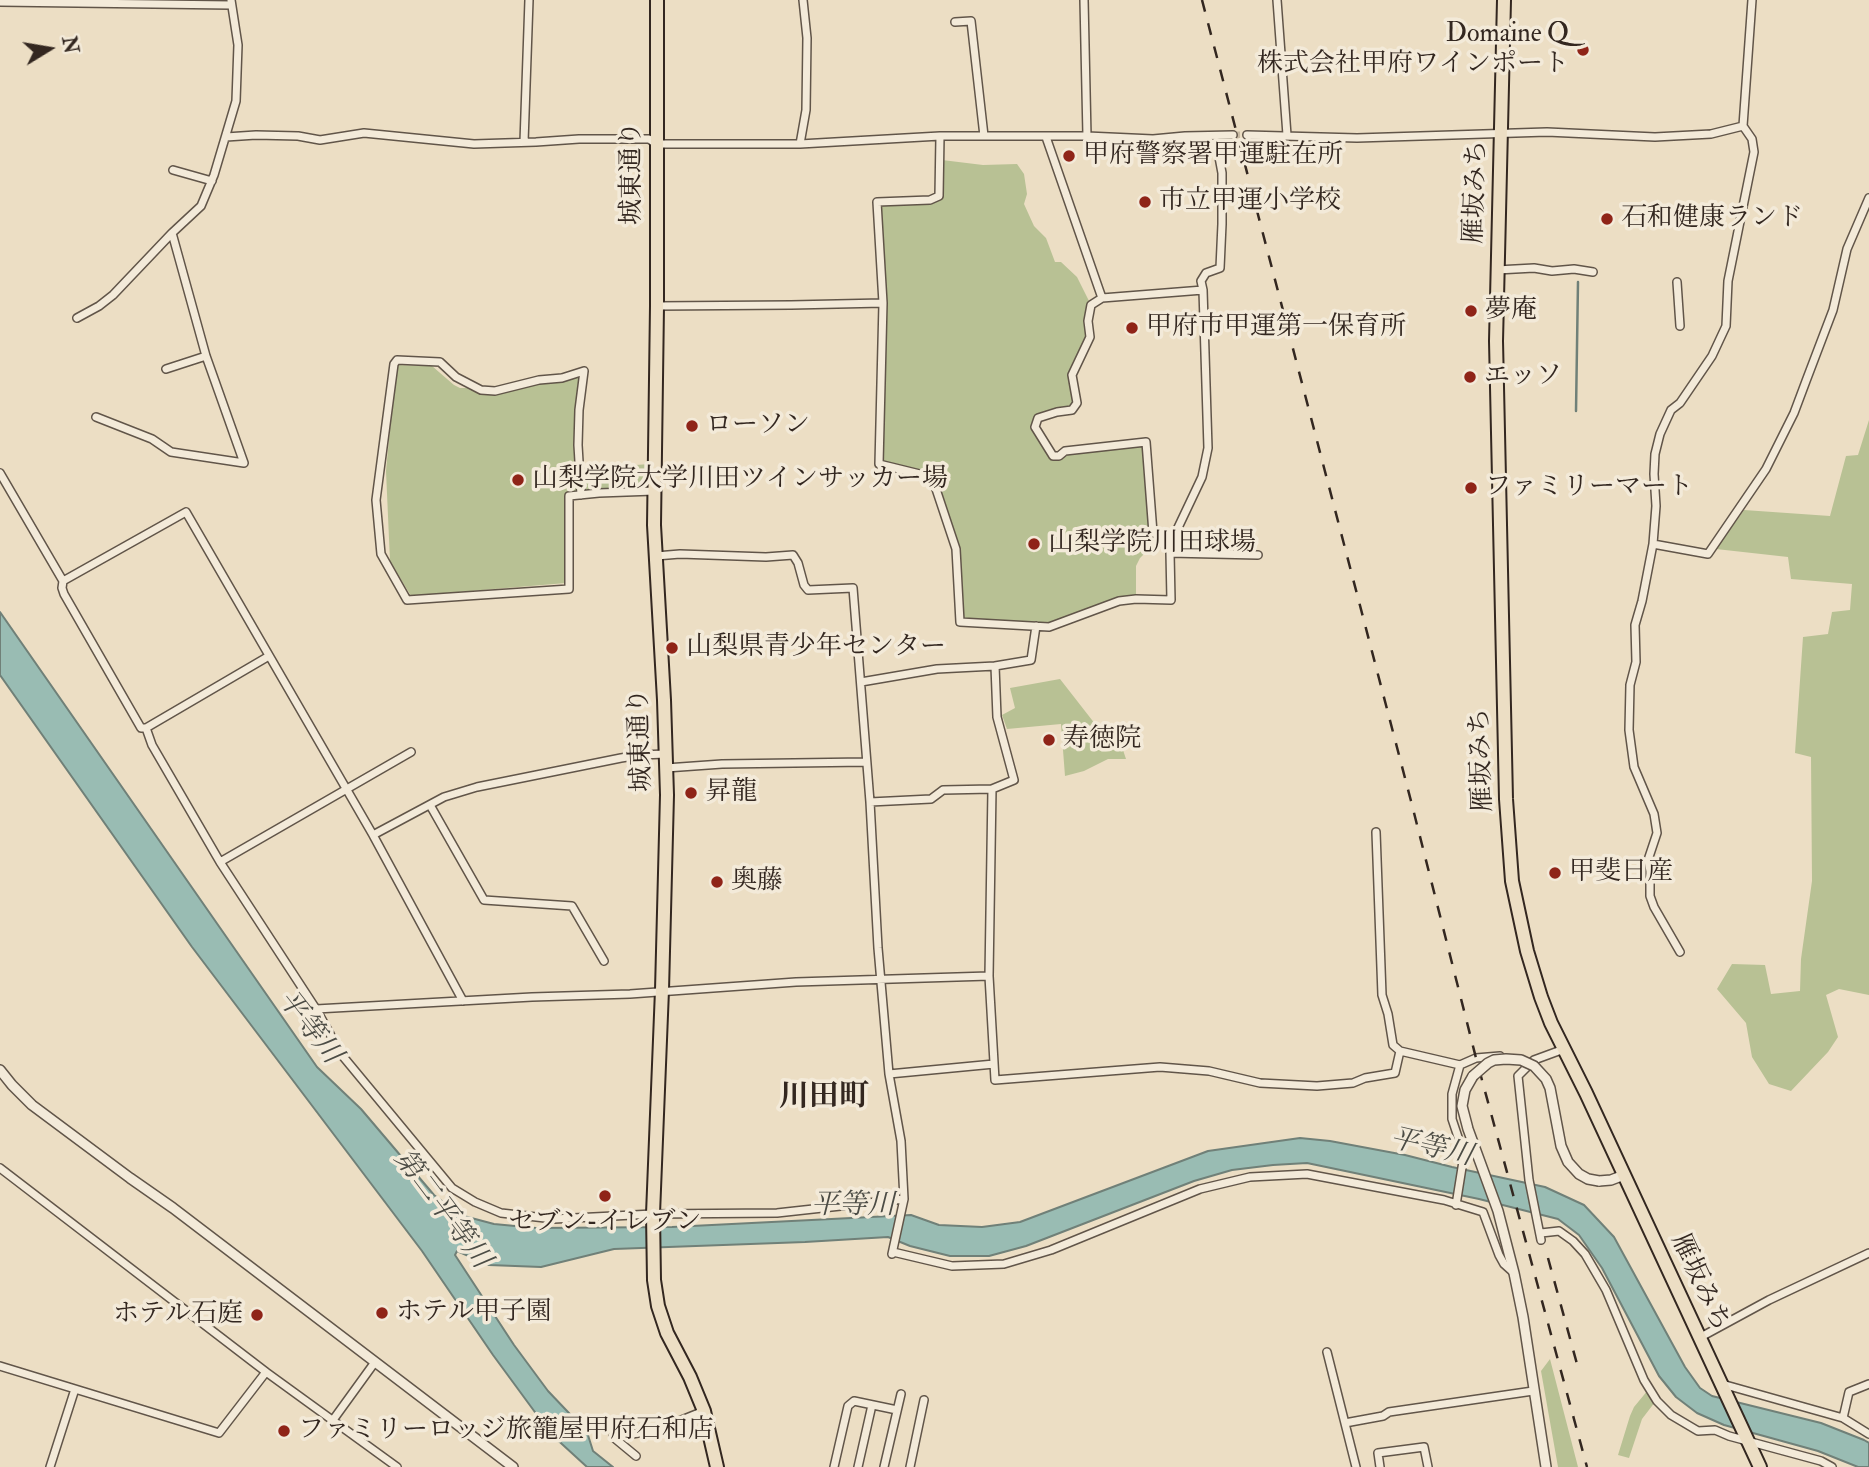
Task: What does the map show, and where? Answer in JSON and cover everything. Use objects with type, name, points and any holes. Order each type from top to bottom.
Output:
[{"type":"highway","name":"城東通り","points":[[657,0],[654,491],[667,795],[653,1216],[654,1280],[658,1306],[667,1333],[704,1411],[717,1467]]},
{"type":"highway","name":"雁坂みち","points":[[1504,0],[1496,341],[1508,850],[1512,881],[1527,951],[1541,997],[1760,1467]]},
{"type":"street","points":[[524,142],[529,0]]},
{"type":"street","points":[[800,144],[806,110],[807,38],[803,0]]},
{"type":"street","points":[[1084,0],[1087,136]]},
{"type":"street","points":[[1277,0],[1287,135]]},
{"type":"street","points":[[1680,952],[1650,897],[1648,860],[1656,840],[1656,823],[1634,767],[1629,730],[1630,685],[1636,662],[1635,625],[1653,544],[1656,506],[1655,454],[1660,434],[1671,410],[1680,402],[1712,356],[1726,326],[1728,281],[1754,152],[1752,139],[1743,127],[1752,0]]},
{"type":"street","points":[[0,2],[231,3],[238,45],[236,101],[212,181],[201,206],[113,295],[78,318]]},
{"type":"street","points":[[955,22],[971,20],[984,136]]},
{"type":"street","points":[[1247,135],[1357,138],[1547,132],[1655,137],[1711,134],[1743,127]]},
{"type":"street","points":[[226,136],[298,136],[320,141],[364,133],[474,144],[579,139],[649,139],[656,144],[800,144],[940,136],[1153,139],[1233,135]]},
{"type":"street","points":[[940,136],[939,196],[930,200],[877,202],[883,303],[879,464],[932,477],[956,549],[960,622],[1049,627],[1119,601],[1171,600],[1170,553],[1175,534],[1202,477],[1208,448],[1201,281],[1206,273],[1220,268],[1222,225],[1222,173],[1217,146],[1188,146],[1185,136]]},
{"type":"street","points":[[1046,137],[1102,298]]},
{"type":"street","points":[[173,170],[212,181]]},
{"type":"street","points":[[1653,544],[1708,554],[1766,469],[1807,381],[1833,310],[1847,249],[1869,198]]},
{"type":"street","points":[[96,417],[152,439],[171,452],[244,463],[206,356],[172,233]]},
{"type":"street","points":[[1497,270],[1534,268],[1593,271]]},
{"type":"street","points":[[1677,282],[1679,326]]},
{"type":"street","points":[[1175,534],[1153,533],[1146,442],[1065,451],[1059,456],[1053,456],[1035,427],[1038,418],[1072,410],[1077,403],[1072,375],[1090,337],[1088,321],[1091,304],[1102,298],[1203,290]]},
{"type":"street","points":[[657,306],[883,303]]},
{"type":"street","points":[[166,369],[206,356]]},
{"type":"street","points":[[581,495],[578,445],[584,371],[495,391],[481,390],[456,377],[440,362],[397,360],[394,364],[376,500],[381,554],[407,600],[569,589],[569,496],[654,491]]},
{"type":"street","points":[[0,473],[62,582],[64,594],[141,729],[269,656]]},
{"type":"street","points":[[62,582],[186,512],[373,835],[463,1001]]},
{"type":"street","points":[[1170,553],[1258,555]]},
{"type":"street","points":[[656,556],[793,555],[808,590],[853,588],[870,802],[878,948],[889,1074],[901,1141],[904,1199],[893,1252],[952,1266],[1004,1264],[1051,1250],[1200,1188],[1273,1174],[1307,1174],[1456,1201],[1483,1212],[1499,1255],[1514,1273]]},
{"type":"street","points":[[861,682],[937,669],[995,666],[1031,660],[1036,626]]},
{"type":"street","points":[[870,802],[931,799],[943,790],[992,789],[1014,780],[996,717],[995,666]]},
{"type":"street","points":[[145,728],[152,745],[220,862],[316,1009],[335,1048],[452,1188],[501,1213],[554,1219],[777,1213],[904,1199]]},
{"type":"street","points":[[220,862],[411,752]]},
{"type":"street","points":[[373,835],[444,797],[477,787],[630,756],[666,754]]},
{"type":"street","points":[[666,768],[722,764],[866,762]]},
{"type":"street","points":[[992,789],[989,976],[995,1080],[1160,1067],[1209,1071],[1260,1083],[1317,1086],[1353,1083],[1395,1073],[1400,1051]]},
{"type":"street","points":[[430,805],[484,900],[572,906],[604,961]]},
{"type":"street","points":[[1376,832],[1382,995],[1393,1045],[1400,1051],[1460,1065],[1481,1057],[1520,1056],[1534,1060]]},
{"type":"street","points":[[316,1009],[629,994],[796,982],[989,976]]},
{"type":"street","points":[[1564,1049],[1534,1060],[1518,1076],[1529,1180],[1540,1233],[1559,1230],[1585,1254],[1606,1290],[1644,1380],[1657,1401],[1671,1415],[1698,1431],[1715,1430],[1746,1437],[1832,1467]]},
{"type":"street","points":[[1545,1467],[1514,1273],[1498,1211],[1462,1107],[1465,1090],[1473,1076],[1494,1060],[1521,1060],[1534,1066],[1550,1088],[1561,1146],[1568,1162],[1588,1179],[1611,1180],[1623,1175]]},
{"type":"street","points":[[889,1074],[994,1064]]},
{"type":"street","points":[[1456,1201],[1464,1154],[1452,1119],[1452,1094],[1460,1065]]},
{"type":"street","points":[[0,1070],[32,1105],[173,1208],[513,1467]]},
{"type":"street","points":[[0,1168],[266,1372],[397,1467]]},
{"type":"street","points":[[1699,1338],[1769,1300],[1869,1253]]},
{"type":"street","points":[[1327,1352],[1356,1467]]},
{"type":"street","points":[[333,1420],[375,1362]]},
{"type":"street","points":[[0,1366],[219,1433],[266,1372]]},
{"type":"street","points":[[1843,1418],[1849,1392],[1869,1384]]},
{"type":"street","points":[[1722,1386],[1843,1418],[1869,1434]]},
{"type":"street","points":[[50,1467],[75,1389]]},
{"type":"street","points":[[1345,1423],[1383,1416],[1390,1412],[1533,1391]]},
{"type":"street","points":[[884,1467],[901,1394]]},
{"type":"street","points":[[910,1467],[924,1400]]},
{"type":"street","points":[[834,1467],[848,1406],[854,1401],[897,1410]]},
{"type":"street","points":[[858,1467],[872,1405]]},
{"type":"street","points":[[636,1457],[613,1437],[657,1430],[704,1411]]},
{"type":"street","points":[[1380,1467],[1378,1453],[1424,1447],[1427,1467]]},
{"type":"green space","points":[[942,160],[983,165],[1017,164],[1024,174],[1027,194],[1024,204],[1034,226],[1046,238],[1055,262],[1061,262],[1077,277],[1091,305],[1090,337],[1072,375],[1077,403],[1072,410],[1038,418],[1035,428],[1054,456],[1065,451],[1146,442],[1153,533],[1175,534],[1169,548],[1147,551],[1140,558],[1136,566],[1136,599],[1049,627],[960,622],[956,549],[932,478],[879,464],[883,303],[877,202],[937,202],[941,198]]},
{"type":"green space","name":"山梨学院大学川田ツインサッカー場","points":[[396,365],[432,366],[454,385],[472,388],[481,394],[579,376],[578,469],[650,464],[649,489],[566,494],[566,583],[411,596],[390,561],[386,471]]},
{"type":"green space","points":[[1869,420],[1869,995],[1839,989],[1826,995],[1838,1037],[1828,1052],[1791,1091],[1769,1084],[1752,1057],[1746,1023],[1717,989],[1732,964],[1765,965],[1771,994],[1800,991],[1801,959],[1812,881],[1811,757],[1795,753],[1803,637],[1828,634],[1832,612],[1850,610],[1852,584],[1791,579],[1788,557],[1716,549],[1744,510],[1830,516],[1846,456],[1858,455]]},
{"type":"green space","points":[[1060,679],[1099,729],[1122,747],[1126,759],[1108,759],[1084,771],[1065,776],[1061,724],[1007,729],[1002,715],[1015,708],[1010,688]]},
{"type":"green space","points":[[1550,1359],[1578,1467],[1558,1467],[1541,1371]]},
{"type":"green space","points":[[1648,1390],[1655,1402],[1642,1419],[1629,1458],[1618,1455],[1634,1407]]},
{"type":"water","name":"第二平等川","points":[[0,612],[317,1067],[361,1109],[434,1195],[460,1215],[494,1224],[536,1228],[672,1227],[911,1215],[939,1225],[982,1227],[1020,1222],[1208,1151],[1300,1138],[1330,1141],[1545,1187],[1584,1205],[1614,1237],[1685,1367],[1700,1388],[1712,1396],[1821,1423],[1864,1440],[1869,1443],[1869,1467],[1858,1467],[1818,1451],[1724,1425],[1697,1413],[1676,1397],[1659,1376],[1602,1268],[1579,1235],[1558,1219],[1479,1199],[1307,1163],[1232,1170],[1194,1181],[1026,1246],[989,1256],[950,1256],[910,1246],[888,1237],[614,1249],[541,1267],[489,1265],[457,1251],[455,1255],[514,1345],[548,1391],[587,1432],[593,1451],[613,1467],[587,1467],[551,1434],[422,1251],[192,947],[0,675]]},
{"type":"waterway","points":[[1576,411],[1578,282]]},
{"type":"tunnel","points":[[1233,135],[1247,135]]},
{"type":"railway","points":[[1202,0],[1476,1058],[1587,1467]]},
{"type":"railway","points":[[1548,1258],[1577,1364]]},
{"type":"place","name":"Domaine Q 株式会社甲府ワインポート","points":[[1583,50]]},
{"type":"place","name":"甲府警察署甲運駐在所","points":[[1069,156]]},
{"type":"place","name":"市立甲運小学校","points":[[1145,202]]},
{"type":"place","name":"石和健康ランド","points":[[1607,219]]},
{"type":"place","name":"夢庵","points":[[1471,311]]},
{"type":"place","name":"甲府市甲運第一保育所","points":[[1132,328]]},
{"type":"place","name":"エッソ","points":[[1470,377]]},
{"type":"place","name":"ローソン","points":[[692,426]]},
{"type":"place","name":"山梨学院大学川田ツインサッカー場","points":[[518,480]]},
{"type":"place","name":"ファミリーマート","points":[[1471,488]]},
{"type":"place","name":"山梨学院川田球場","points":[[1034,544]]},
{"type":"place","name":"山梨県青少年センター","points":[[672,648]]},
{"type":"place","name":"寿徳院","points":[[1049,740]]},
{"type":"place","name":"昇龍","points":[[691,793]]},
{"type":"place","name":"甲斐日産","points":[[1555,873]]},
{"type":"place","name":"奥藤","points":[[717,882]]},
{"type":"place","name":"セブン-イレブン","points":[[605,1196]]},
{"type":"place","name":"ホテル甲子園","points":[[382,1313]]},
{"type":"place","name":"ホテル石庭","points":[[257,1315]]},
{"type":"place","name":"ファミリーロッジ旅籠屋甲府石和店","points":[[284,1431]]},
{"type":"district","name":"川田町","points":[[824,1099]]},
{"type":"water label","name":"平等川","points":[[308,1028]]},
{"type":"water label","name":"平等川","points":[[1431,1149]]},
{"type":"water label","name":"平等川","points":[[853,1207]]}]
